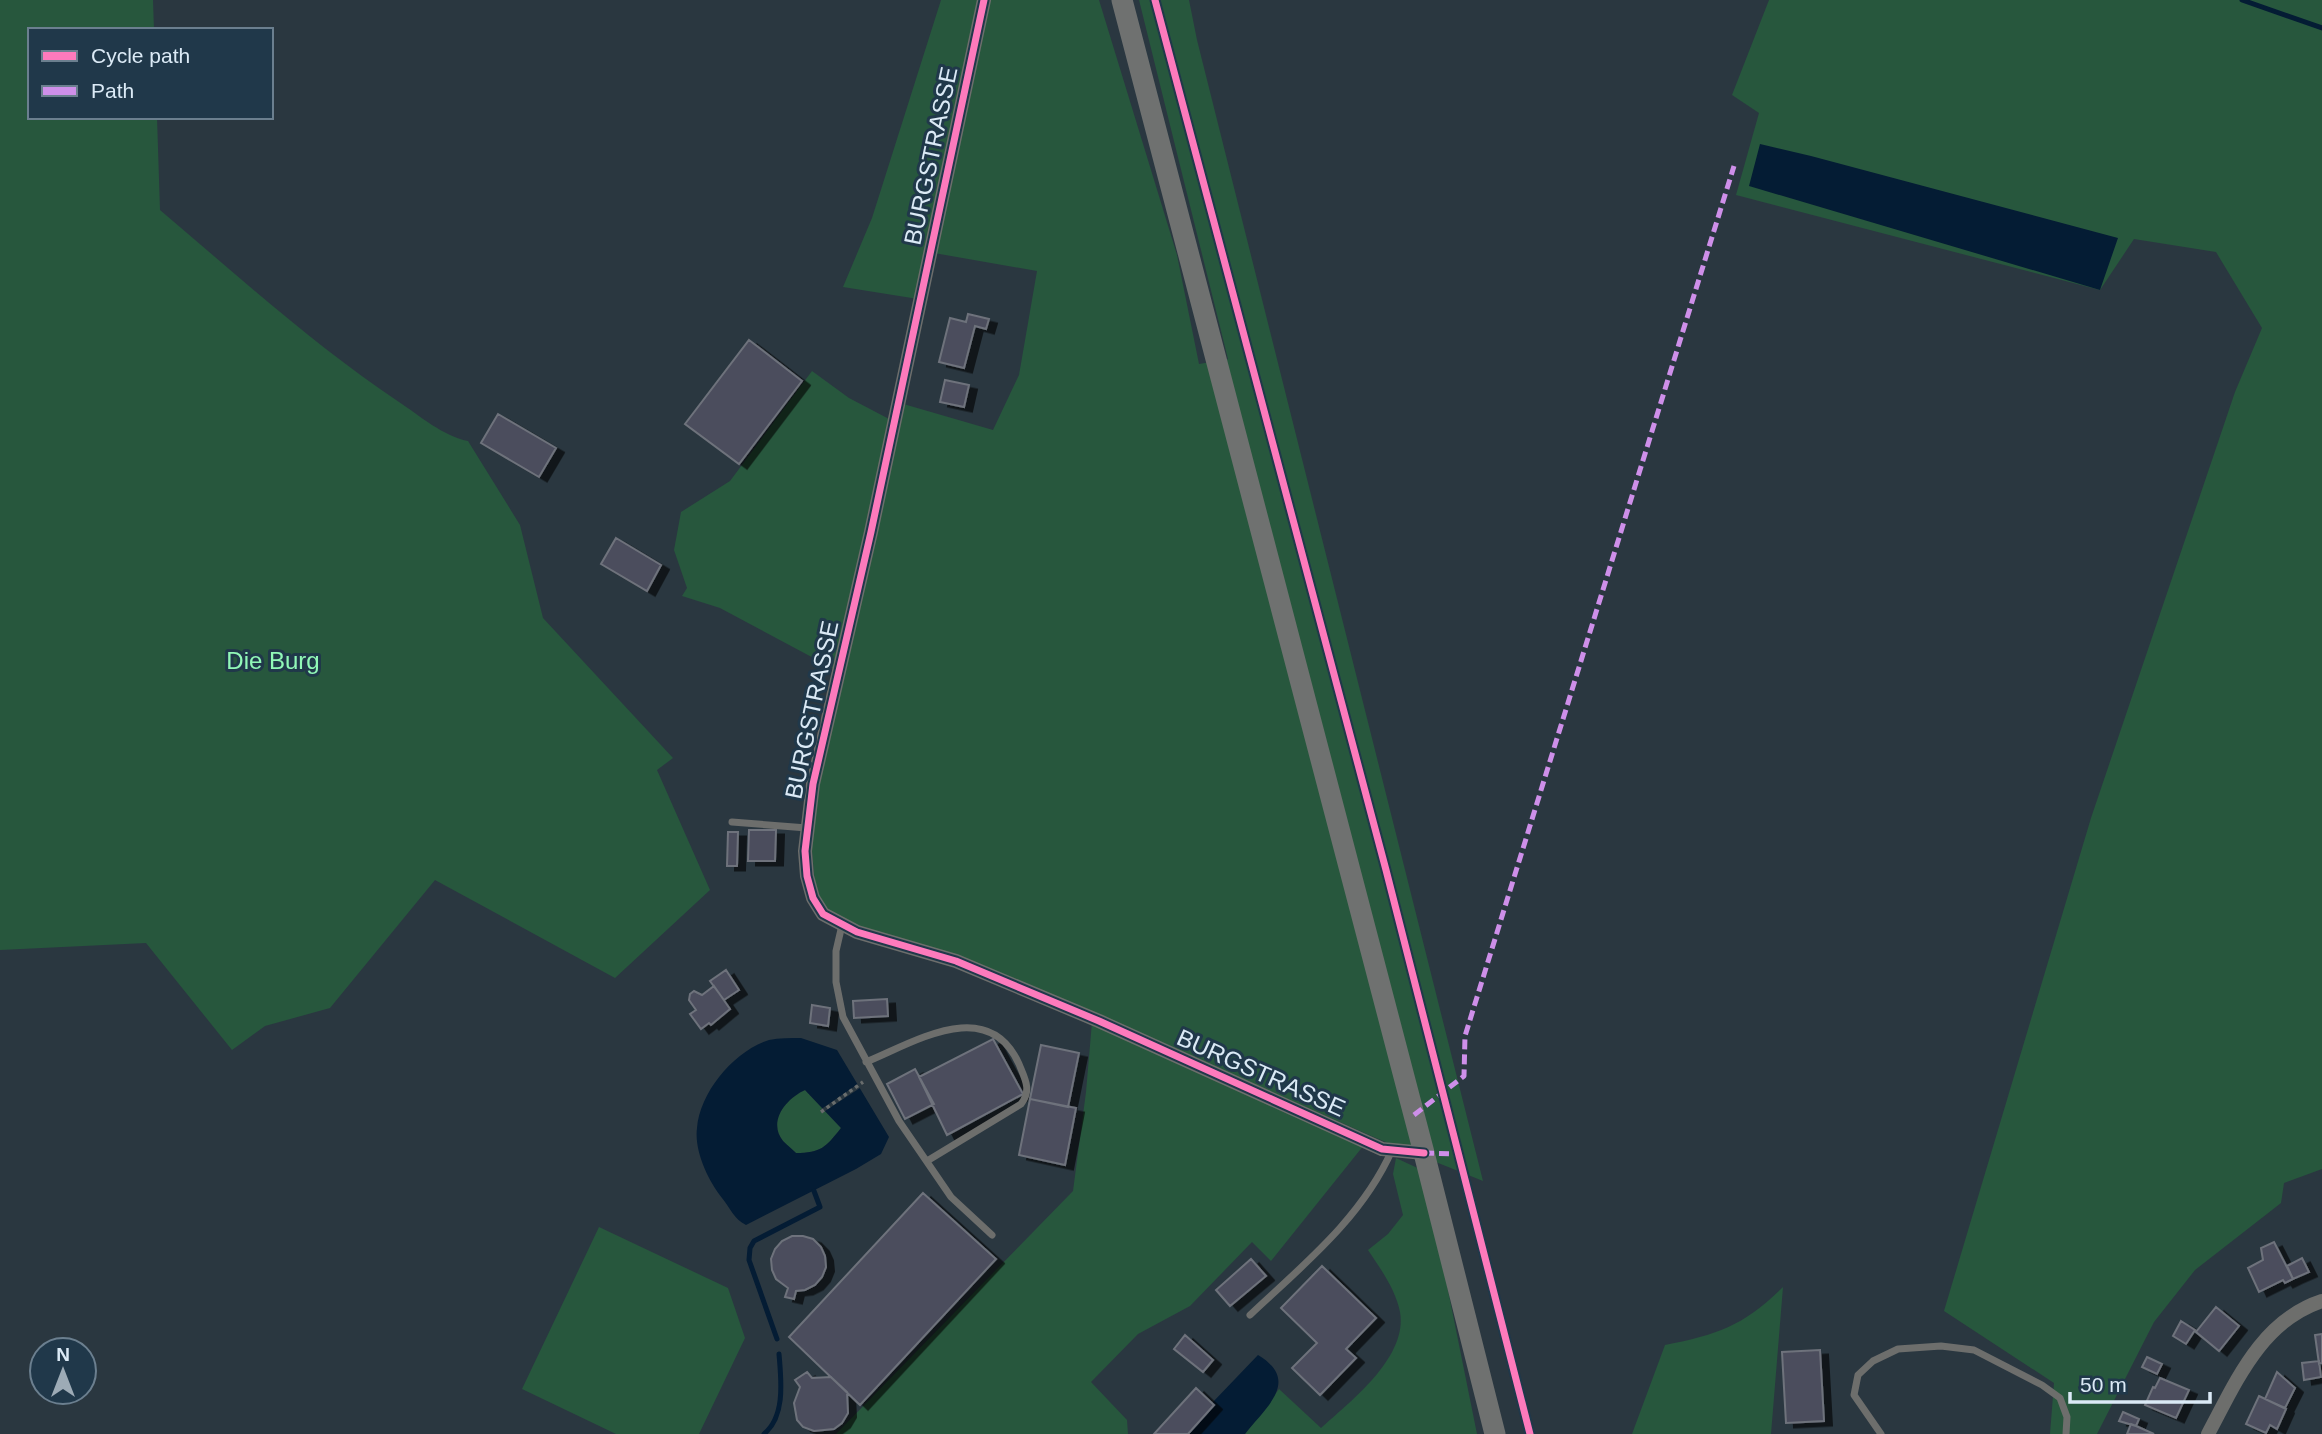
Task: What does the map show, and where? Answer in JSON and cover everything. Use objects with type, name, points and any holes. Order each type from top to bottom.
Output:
[{"type":"main road","points":[[1122,0],[1495,1434]]},
{"type":"street","name":"BURGSTRASSE","points":[[984,0],[871,532],[813,784],[805,851],[807,876],[813,898],[823,914],[857,932],[956,961],[1099,1021],[1382,1149],[1424,1153]]},
{"type":"street","points":[[2208,1434],[2250,1356],[2262,1340],[2307,1306],[2322,1301]]},
{"type":"lane","points":[[732,822],[807,828]]},
{"type":"lane","points":[[842,925],[836,951],[836,982],[843,1017],[900,1121],[951,1197],[992,1235]]},
{"type":"lane","points":[[866,1062],[945,1029],[967,1026],[1002,1038],[1016,1057],[1028,1089],[1021,1104],[927,1161]]},
{"type":"lane","points":[[1250,1315],[1329,1240],[1369,1192],[1382,1173],[1392,1150]]},
{"type":"lane","points":[[1881,1434],[1854,1395],[1858,1375],[1873,1362],[1898,1349],[1941,1346],[1974,1350],[2042,1385],[2060,1398],[2067,1417],[2066,1434]]},
{"type":"path","points":[[821,1112],[874,1076]]},
{"type":"green space","name":"Die Burg","points":[[0,0],[153,0],[154,28],[28,28],[28,119],[157,119],[160,210],[337,357],[432,425],[468,441],[520,525],[543,618],[673,758],[657,770],[710,890],[615,978],[435,880],[330,1008],[265,1026],[232,1050],[146,943],[0,950]]},
{"type":"green space","points":[[941,0],[981,0],[918,299],[843,287],[872,218]]},
{"type":"green space","points":[[985,0],[1099,0],[1177,255],[1199,364],[1228,359],[1139,0],[1189,0],[1483,1181],[1376,1138],[1099,1016],[857,930],[824,911],[816,896],[810,828],[900,403],[993,430],[1019,375],[1037,271],[934,253]]},
{"type":"green space","points":[[1769,0],[2322,0],[2322,1169],[2284,1183],[2281,1203],[2195,1270],[2154,1322],[2097,1434],[2050,1434],[2054,1383],[1944,1311],[2091,818],[2235,392],[2262,328],[2216,252],[2134,239],[2100,290],[1736,195],[1759,113],[1732,95]]},
{"type":"green space","points":[[812,371],[849,398],[891,420],[836,670],[720,608],[682,596],[687,588],[674,550],[681,512],[730,481]]},
{"type":"green space","points":[[1092,1022],[1364,1145],[1271,1261],[1252,1242],[1190,1306],[1138,1334],[1091,1382],[1127,1420],[1128,1434],[836,1434],[1073,1191]]},
{"type":"green space","points":[[805,1090],[841,1128],[822,1148],[796,1153],[779,1133],[778,1118],[786,1104]]},
{"type":"green space","points":[[1396,1158],[1424,1171],[1477,1434],[1245,1434],[1279,1389],[1321,1428],[1375,1377],[1395,1345],[1400,1329],[1398,1304],[1368,1250],[1388,1234],[1403,1215],[1393,1174]]},
{"type":"green space","points":[[599,1227],[728,1288],[745,1338],[699,1434],[616,1434],[522,1389]]},
{"type":"green space","points":[[1783,1287],[1771,1434],[1632,1434],[1665,1345],[1701,1337],[1742,1320]]},
{"type":"water","points":[[1760,144],[2118,238],[2100,290],[1749,186]]},
{"type":"water","points":[[801,1038],[837,1050],[889,1137],[881,1154],[746,1225],[732,1213],[703,1165],[697,1137],[700,1114],[712,1087],[743,1053],[769,1040]],"holes":[[[805,1090],[841,1128],[822,1148],[796,1153],[783,1141],[777,1126],[778,1118],[786,1104]]]},
{"type":"water","points":[[1258,1355],[1271,1365],[1277,1375],[1278,1384],[1270,1404],[1245,1434],[1188,1434],[1214,1406],[1212,1403]]},
{"type":"pier","points":[[861,1082],[863,1086],[822,1113],[820,1110]]},
{"type":"building","points":[[968,314],[989,319],[986,329],[975,326],[964,368],[939,362],[950,318],[966,322]]},
{"type":"building","points":[[749,340],[802,381],[739,464],[685,424]]},
{"type":"building","points":[[945,380],[969,385],[964,407],[940,402]]},
{"type":"building","points":[[498,414],[556,448],[539,477],[481,443]]},
{"type":"building","points":[[616,538],[661,565],[647,591],[601,564]]},
{"type":"building","points":[[749,830],[776,830],[775,861],[748,861]]},
{"type":"building","points":[[728,832],[738,832],[737,866],[727,866]]},
{"type":"building","points":[[726,970],[739,990],[724,1000],[710,981]]},
{"type":"building","points":[[714,986],[730,1009],[711,1025],[709,1023],[701,1029],[690,1014],[696,1010],[689,1000],[690,994],[694,991],[702,995]]},
{"type":"building","points":[[887,999],[888,1016],[854,1018],[853,1001]]},
{"type":"building","points":[[812,1005],[830,1008],[828,1026],[810,1023]]},
{"type":"building","points":[[993,1039],[1023,1094],[947,1135],[919,1077]]},
{"type":"building","points":[[1041,1045],[1079,1053],[1068,1107],[1030,1099]]},
{"type":"building","points":[[915,1069],[934,1104],[905,1119],[887,1084]]},
{"type":"building","points":[[1030,1099],[1076,1108],[1065,1165],[1019,1155]]},
{"type":"building","points":[[923,1193],[996,1259],[860,1405],[789,1337]]},
{"type":"building","points":[[792,1236],[813,1239],[821,1247],[826,1267],[815,1285],[796,1291],[794,1299],[785,1297],[788,1288],[776,1279],[771,1259],[782,1241]]},
{"type":"building","points":[[2274,1242],[2293,1279],[2285,1283],[2283,1280],[2259,1292],[2248,1268],[2263,1260],[2261,1248]]},
{"type":"building","points":[[2302,1258],[2309,1272],[2293,1279],[2287,1266]]},
{"type":"building","points":[[1251,1259],[1266,1276],[1230,1306],[1216,1290]]},
{"type":"building","points":[[1322,1266],[1376,1318],[1346,1349],[1356,1358],[1320,1395],[1292,1368],[1317,1343],[1281,1308]]},
{"type":"building","points":[[2216,1307],[2239,1326],[2219,1351],[2196,1332]]},
{"type":"building","points":[[2181,1321],[2195,1330],[2186,1344],[2173,1336]]},
{"type":"building","points":[[2322,1334],[2322,1363],[2319,1364],[2315,1335]]},
{"type":"building","points":[[1185,1335],[1213,1360],[1203,1372],[1174,1349]]},
{"type":"building","points":[[1820,1350],[1824,1421],[1786,1423],[1782,1352]]},
{"type":"building","points":[[2147,1357],[2162,1364],[2157,1374],[2142,1367]]},
{"type":"building","points":[[2319,1361],[2321,1377],[2304,1380],[2302,1363]]},
{"type":"building","points":[[807,1372],[812,1378],[831,1377],[847,1392],[848,1413],[834,1429],[814,1431],[803,1427],[797,1420],[794,1403],[800,1387],[795,1380]]},
{"type":"building","points":[[2277,1372],[2295,1388],[2285,1408],[2265,1399]]},
{"type":"building","points":[[2160,1378],[2189,1390],[2176,1418],[2145,1405]]},
{"type":"building","points":[[1196,1388],[1214,1405],[1188,1434],[1154,1434]]},
{"type":"building","points":[[2259,1396],[2286,1409],[2277,1429],[2270,1425],[2266,1433],[2246,1424]]},
{"type":"building","points":[[2123,1412],[2139,1419],[2136,1426],[2119,1421]]},
{"type":"building","points":[[2131,1424],[2136,1426],[2154,1434],[2127,1434]]},
{"type":"waterway","points":[[2242,0],[2322,28]]},
{"type":"waterway","points":[[777,1339],[749,1260],[750,1248],[754,1241],[820,1207],[814,1191]]},
{"type":"waterway","points":[[764,1434],[776,1417],[781,1397],[779,1354]]},
{"type":"marked path","points":[[1414,1115],[1464,1076],[1465,1036],[1734,166]]},
{"type":"marked path","points":[[1424,1153],[1458,1154]]},
{"type":"cycle path","points":[[984,0],[871,532],[813,784],[805,851],[807,876],[813,898],[823,914],[857,932],[956,961],[1099,1021],[1382,1149],[1424,1153]]},
{"type":"cycle path","points":[[1155,0],[1386,870],[1530,1434]]}]
